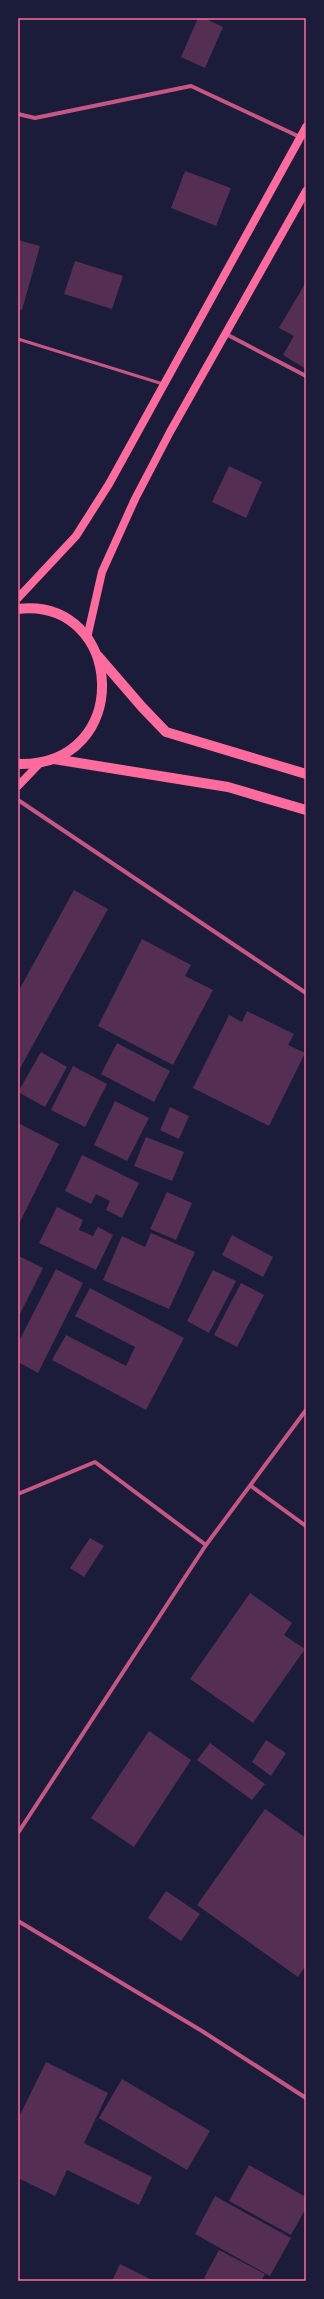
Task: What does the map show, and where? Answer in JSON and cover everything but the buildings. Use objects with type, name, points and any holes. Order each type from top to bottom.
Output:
[{"type":"main road","points":[[18,598],[76,536],[109,484],[162,384],[306,127]]},
{"type":"main road","points":[[87,638],[102,572],[135,499],[170,432],[306,191]]},
{"type":"main road","points":[[18,609],[42,610],[59,616],[75,625],[87,638],[97,654],[142,707],[166,732],[306,774]]},
{"type":"main road","points":[[18,764],[40,763],[54,759],[76,746],[92,727],[102,704],[103,679],[97,654]]},
{"type":"main road","points":[[54,759],[228,787],[306,810]]},
{"type":"main road","points":[[18,786],[40,763]]},
{"type":"street","points":[[18,114],[35,118],[191,86],[301,137]]},
{"type":"street","points":[[226,334],[306,376]]},
{"type":"street","points":[[18,800],[306,993]]},
{"type":"street","points":[[18,1833],[206,1545],[306,1410]]},
{"type":"street","points":[[18,1494],[95,1462],[206,1545]]},
{"type":"street","points":[[251,1486],[306,1526]]},
{"type":"street","points":[[18,1921],[202,2031],[306,2098]]},
{"type":"lane","points":[[18,339],[162,384]]}]
